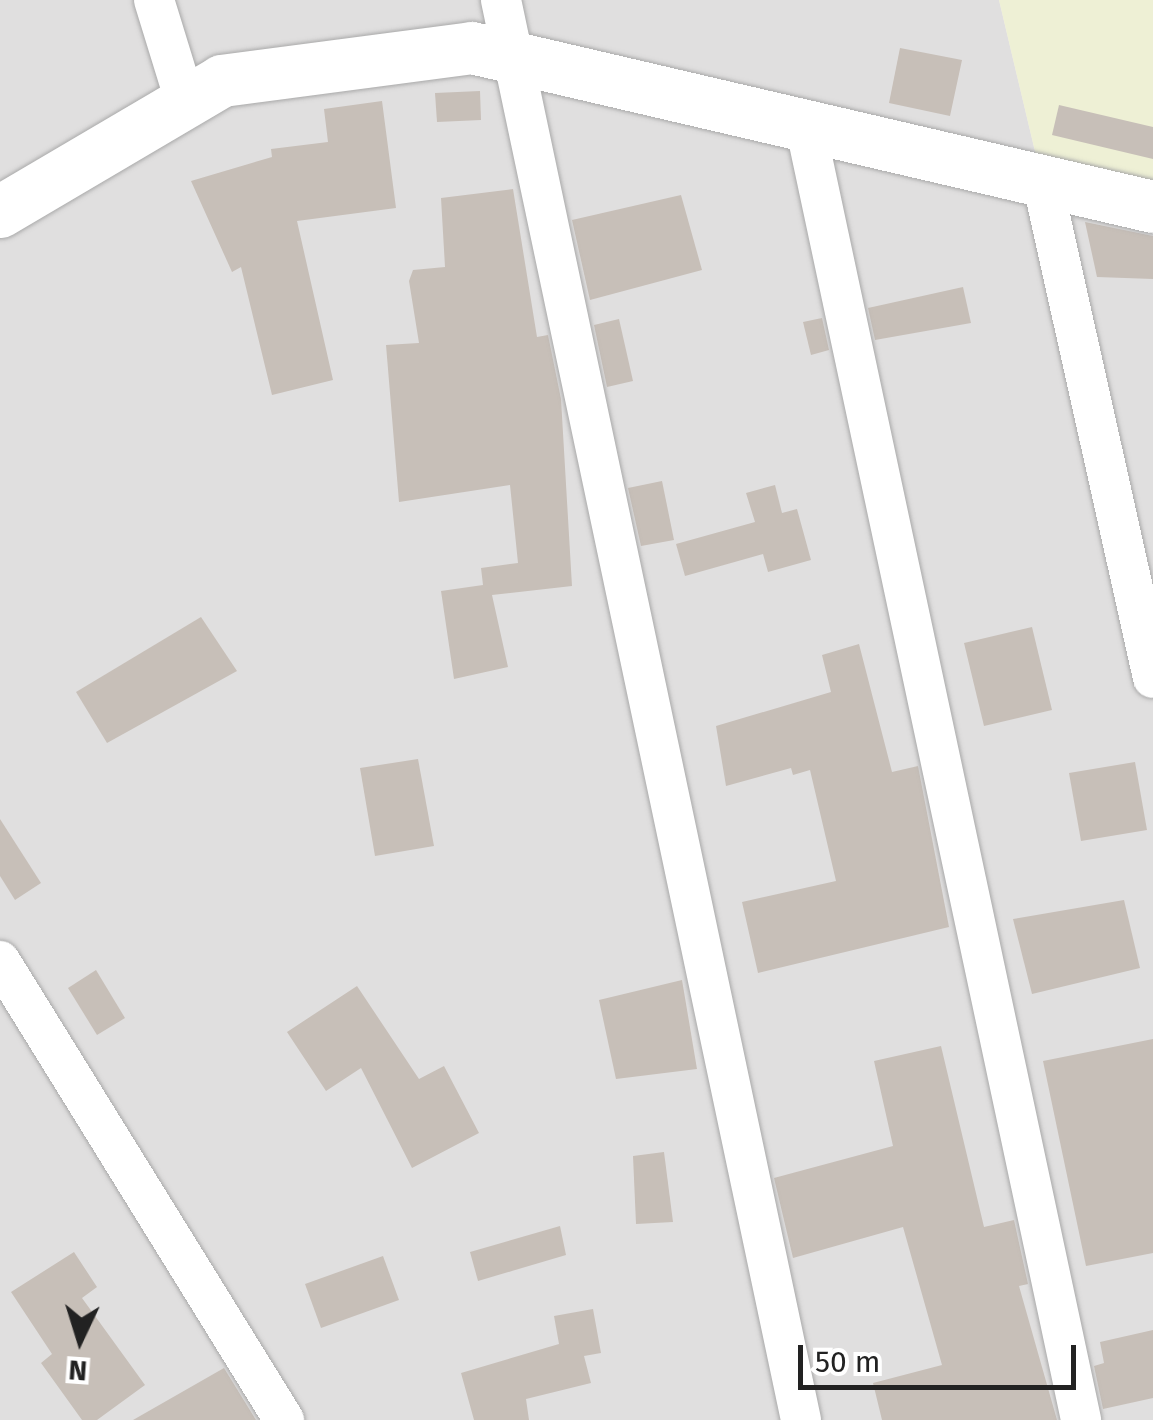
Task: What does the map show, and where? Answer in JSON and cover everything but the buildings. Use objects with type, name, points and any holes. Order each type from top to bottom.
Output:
[{"type":"street","points":[[154,0],[186,104]]},
{"type":"street","points":[[502,0],[800,1420]]},
{"type":"street","points":[[0,212],[222,81],[472,48],[510,52],[806,128],[1153,207]]},
{"type":"street","points":[[806,128],[1081,1420]]},
{"type":"street","points":[[1043,185],[1153,678]]},
{"type":"street","points":[[0,961],[284,1420]]},
{"type":"shaded area","points":[[0,0],[999,0],[1043,185],[1153,207],[1153,1420],[0,1420]]},
{"type":"green space","points":[[999,0],[1153,0],[1153,207],[1043,185]]}]
